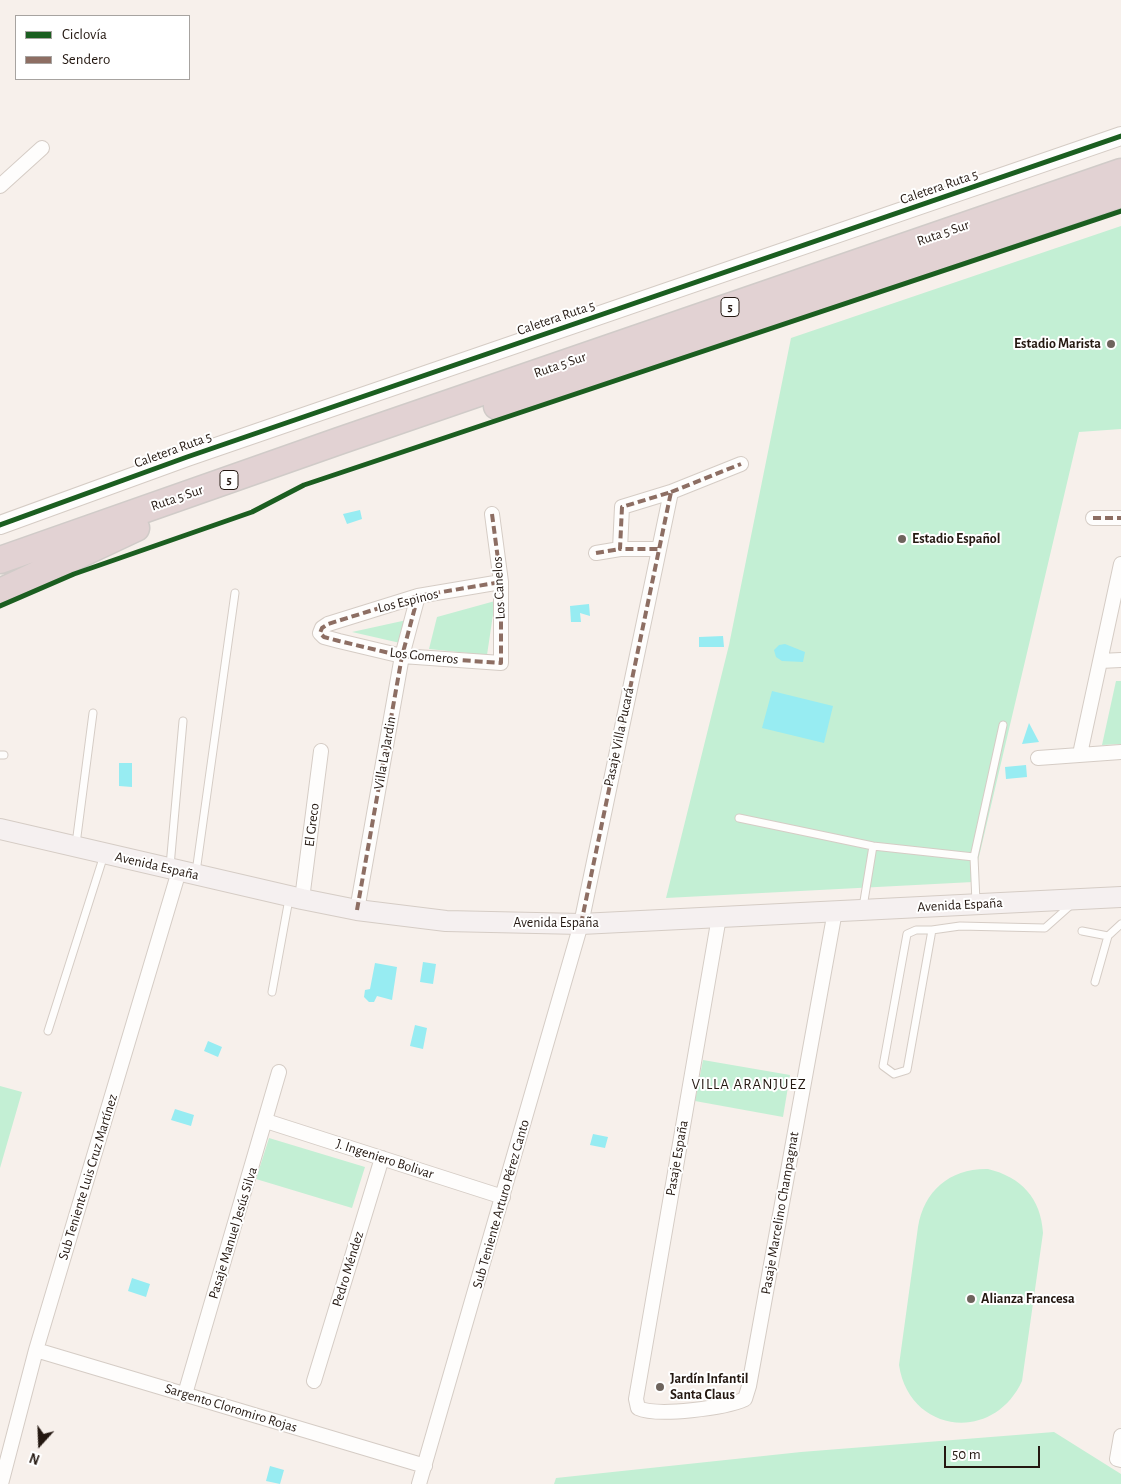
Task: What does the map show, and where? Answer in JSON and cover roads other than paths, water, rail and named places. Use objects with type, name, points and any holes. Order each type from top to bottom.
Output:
[{"type":"highway","name":"Ruta 5 Sur","points":[[0,577],[128,523],[1121,172]]},
{"type":"highway","name":"Ruta 5 Sur","points":[[0,560],[128,523],[1121,194]]},
{"type":"highway","points":[[0,546],[128,523]]},
{"type":"highway","points":[[0,592],[128,523]]},
{"type":"main road","name":"Avenida España","points":[[0,829],[296,898],[357,910],[446,921],[581,924],[1121,897]]},
{"type":"street","name":"Caletera Ruta 5","points":[[0,525],[186,457],[1121,136]]},
{"type":"street","points":[[0,186],[42,148]]},
{"type":"street","points":[[620,549],[622,507],[671,492],[740,464]]},
{"type":"street","name":"Pasaje Villa Pucará","points":[[581,924],[671,492]]},
{"type":"street","name":"Los Canelos","points":[[492,514],[501,582],[501,663]]},
{"type":"street","points":[[1092,518],[1121,518]]},
{"type":"street","points":[[596,553],[620,549],[658,549]]},
{"type":"street","points":[[1080,754],[1121,564]]},
{"type":"street","name":"Los Espinos","points":[[320,633],[322,628],[337,621],[418,596],[501,582]]},
{"type":"street","name":"Villa La Jardin","points":[[357,910],[402,656],[418,596]]},
{"type":"street","name":"Los Gomeros","points":[[320,633],[324,637],[402,656],[501,663]]},
{"type":"street","points":[[1100,661],[1121,660]]},
{"type":"street","name":"El Greco","points":[[296,898],[321,751]]},
{"type":"street","points":[[1038,758],[1121,752]]},
{"type":"street","name":"Sub Teniente Luis Cruz Martínez","points":[[6,1483],[36,1350],[182,871]]},
{"type":"street","name":"Pasaje Marcelino Champagnat","points":[[636,1399],[638,1408],[657,1413],[718,1406],[745,1399],[749,1386],[835,912]]},
{"type":"street","name":"Pasaje España","points":[[636,1399],[719,917]]},
{"type":"street","name":"Sub Teniente Arturo Pérez Canto","points":[[419,1484],[504,1197],[581,924]]},
{"type":"street","name":"Pasaje Manuel Jesús Silva","points":[[185,1394],[279,1072]]},
{"type":"street","name":"J. Ingeniero Bolivar","points":[[266,1121],[504,1197]]},
{"type":"street","name":"Pedro Méndez","points":[[314,1381],[382,1158]]},
{"type":"street","name":"Sargento Cloromiro Rojas","points":[[36,1350],[425,1466]]},
{"type":"street","points":[[1119,1459],[1121,1436]]},
{"type":"lane","points":[[182,871],[235,593]]},
{"type":"lane","points":[[76,846],[93,713]]},
{"type":"lane","points":[[182,871],[183,721]]},
{"type":"lane","points":[[976,904],[974,857],[1003,725]]},
{"type":"lane","points":[[739,818],[873,846],[974,857]]},
{"type":"lane","points":[[863,910],[873,846]]},
{"type":"lane","points":[[48,1031],[104,853]]},
{"type":"lane","points":[[272,992],[296,898]]},
{"type":"lane","points":[[932,930],[907,1070],[894,1074],[884,1066],[906,938],[910,932],[960,926],[1045,928],[1076,899]]},
{"type":"lane","points":[[1095,982],[1108,936],[1121,924]]},
{"type":"lane","points":[[1082,931],[1108,936]]},
{"type":"water","points":[[360,510],[362,519],[347,524],[343,514]]},
{"type":"water","points":[[589,604],[590,616],[580,613],[581,622],[571,622],[570,606]]},
{"type":"water","points":[[723,636],[724,647],[699,647],[699,637]]},
{"type":"water","points":[[785,644],[805,652],[803,662],[782,661],[776,657],[774,650],[779,645]]},
{"type":"water","points":[[772,691],[833,706],[824,743],[762,728]]},
{"type":"water","points":[[1029,723],[1039,742],[1022,744]]},
{"type":"water","points":[[119,763],[132,763],[132,787],[119,786]]},
{"type":"water","points":[[1026,765],[1027,777],[1006,779],[1005,767]]},
{"type":"water","points":[[423,962],[436,964],[433,984],[420,982]]},
{"type":"water","points":[[375,963],[397,967],[392,1000],[377,996],[374,1002],[369,1002],[364,997],[365,990],[370,989]]},
{"type":"water","points":[[415,1025],[427,1028],[423,1049],[410,1046]]},
{"type":"water","points":[[208,1041],[222,1047],[218,1057],[204,1051]]},
{"type":"water","points":[[175,1109],[194,1115],[191,1126],[171,1120]]},
{"type":"water","points":[[593,1134],[608,1137],[605,1148],[590,1145]]},
{"type":"water","points":[[132,1278],[150,1284],[146,1297],[128,1291]]},
{"type":"water","points":[[270,1466],[284,1470],[280,1484],[266,1481]]},
{"type":"place","name":"Estadio Marista","points":[[1111,344]]},
{"type":"place","name":"Estadio Español","points":[[902,539]]},
{"type":"place","name":"Alianza Francesa","points":[[971,1299]]},
{"type":"place","name":"Jardín Infantil Santa Claus","points":[[660,1387]]},
{"type":"district","name":"VILLA ARANJUEZ","points":[[749,1084]]}]
